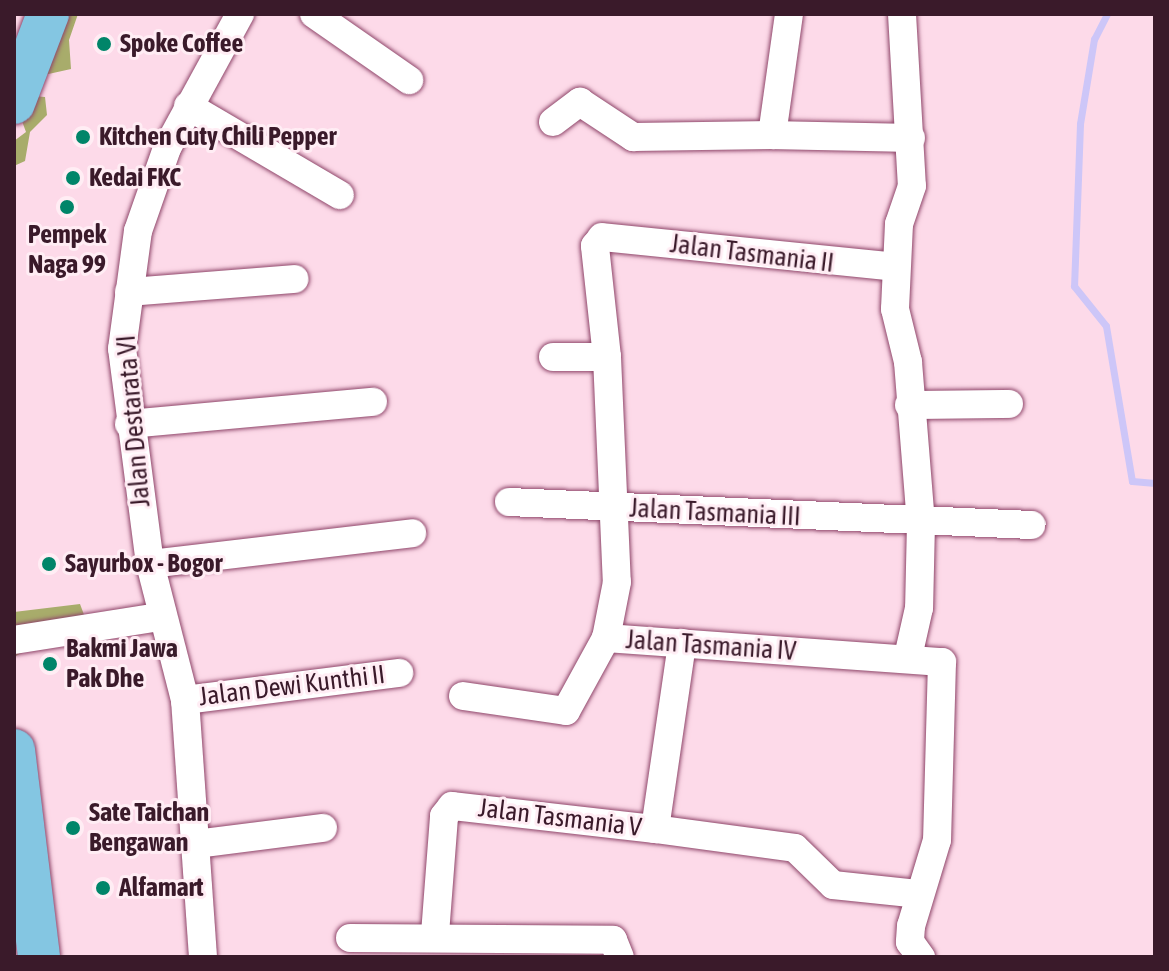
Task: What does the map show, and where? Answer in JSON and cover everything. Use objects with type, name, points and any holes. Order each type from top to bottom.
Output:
[{"type":"main road","points":[[14,103],[48,14]]},
{"type":"main road","points":[[14,750],[39,957]]},
{"type":"street","name":"Jalan Destarata VI","points":[[203,957],[185,700],[160,617],[150,564],[129,424],[122,349],[138,231],[188,106],[240,14]]},
{"type":"street","points":[[314,14],[409,80]]},
{"type":"street","points":[[772,135],[789,14]]},
{"type":"street","points":[[902,14],[912,186],[895,267],[921,523],[919,608],[908,657]]},
{"type":"street","points":[[553,122],[580,102],[633,137],[772,135],[911,138]]},
{"type":"street","points":[[188,106],[340,195]]},
{"type":"street","name":"Jalan Tasmania II","points":[[607,357],[595,246],[609,237],[895,267]]},
{"type":"street","points":[[129,292],[294,279]]},
{"type":"street","points":[[553,357],[607,357],[609,507],[617,582],[606,638]]},
{"type":"street","points":[[129,424],[373,402]]},
{"type":"street","points":[[909,405],[1009,404]]},
{"type":"street","name":"Jalan Tasmania III","points":[[509,502],[921,523],[1031,525]]},
{"type":"street","points":[[150,564],[412,533]]},
{"type":"street","points":[[14,640],[160,617]]},
{"type":"street","name":"Jalan Tasmania IV","points":[[463,696],[566,711],[606,638],[908,657],[944,666],[939,823],[918,894]]},
{"type":"street","name":"Jalan Tasmania V","points":[[655,829],[682,643]]},
{"type":"street","name":"Jalan Dewi Kunthi II","points":[[185,700],[399,673]]},
{"type":"street","name":"Jalan Tasmania V","points":[[435,934],[444,816],[452,806],[795,848],[833,885],[918,894]]},
{"type":"street","points":[[196,844],[323,828]]},
{"type":"street","points":[[918,894],[910,942],[921,957]]},
{"type":"street","points":[[350,938],[435,934],[613,940],[620,957]]},
{"type":"green space","points":[[78,14],[69,40],[71,69],[44,75],[66,16]]},
{"type":"green space","points":[[33,96],[45,97],[47,115],[30,132],[25,161],[14,166],[14,141],[26,132],[19,113]]},
{"type":"green space","points":[[80,604],[86,620],[14,657],[14,612]]},
{"type":"waterway","points":[[1107,14],[1094,39],[1080,124],[1074,286],[1106,326],[1132,481],[1155,483]]},
{"type":"place","name":"Spoke Coffee","points":[[104,44]]},
{"type":"place","name":"Kitchen Cuty Chili Pepper","points":[[83,137]]},
{"type":"place","name":"Kedai FKC","points":[[73,178]]},
{"type":"place","name":"Pempek Naga 99","points":[[67,207]]},
{"type":"place","name":"Sayurbox - Bogor","points":[[49,564]]},
{"type":"place","name":"Bakmi Jawa Pak Dhe","points":[[50,664]]},
{"type":"place","name":"Sate Taichan Bengawan","points":[[73,828]]},
{"type":"place","name":"Alfamart","points":[[103,888]]}]
